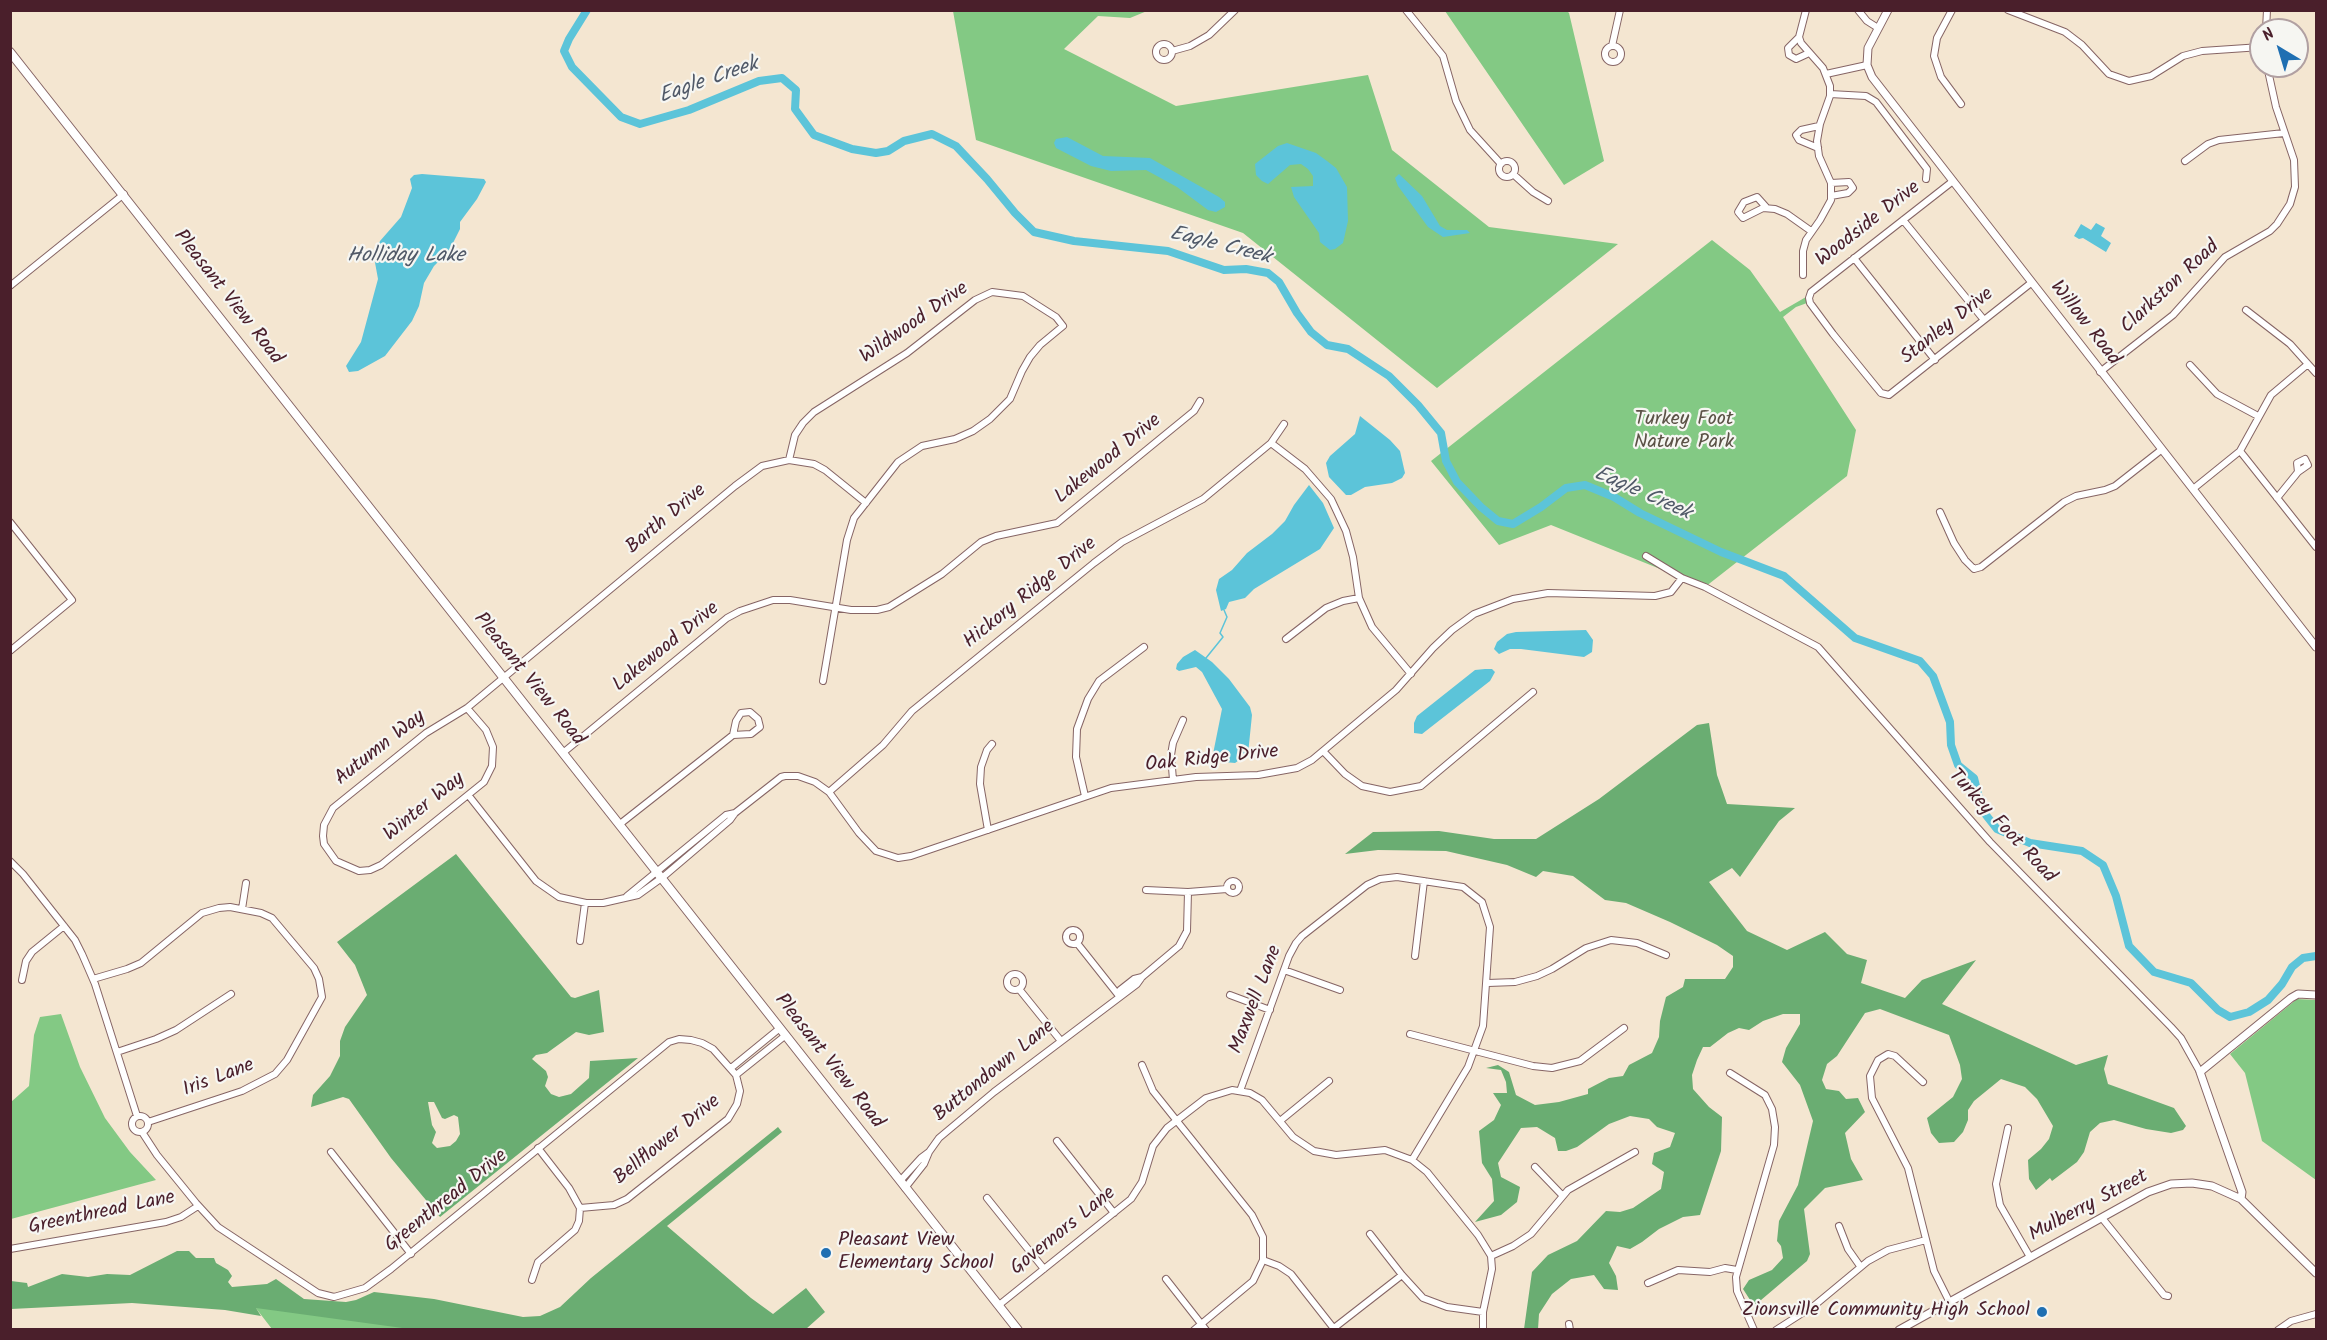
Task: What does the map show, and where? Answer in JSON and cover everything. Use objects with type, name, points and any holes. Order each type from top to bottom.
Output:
[{"type":"main road","name":"Pleasant View Road","points":[[10,52],[1018,1329]]},
{"type":"street","points":[[1172,51],[1190,46],[1209,35],[1235,10]]},
{"type":"street","points":[[1406,10],[1443,56],[1456,101],[1470,130],[1501,164]]},
{"type":"street","points":[[1612,46],[1620,10]]},
{"type":"street","points":[[1806,10],[1799,37],[1788,48],[1789,55],[1797,59],[1809,53]]},
{"type":"street","points":[[1858,10],[1867,21],[1878,28]]},
{"type":"street","points":[[1826,74],[1867,65],[1868,48],[1888,10]]},
{"type":"street","points":[[1952,10],[1937,38],[1934,56],[1941,77],[1961,104]]},
{"type":"street","points":[[2008,10],[2065,32],[2082,45],[2109,74],[2129,81],[2151,76],[2183,56],[2202,51],[2249,48]]},
{"type":"street","points":[[1799,37],[1801,43],[1826,74],[1830,94],[1819,126],[1818,148],[1831,183],[1831,200],[1811,231],[1803,251],[1803,275]]},
{"type":"street","name":"Willow Road","points":[[1867,65],[1872,77],[2316,647]]},
{"type":"street","name":"Clarkston Road","points":[[2100,372],[2173,315],[2218,263],[2232,252],[2270,231],[2284,215],[2293,195],[2295,167],[2276,107],[2270,78]]},
{"type":"street","points":[[1830,94],[1872,98],[1927,169],[1926,179]]},
{"type":"street","points":[[1818,148],[1799,140],[1796,135],[1801,130],[1819,126]]},
{"type":"street","points":[[2185,161],[2208,144],[2219,140],[2284,133]]},
{"type":"street","points":[[1506,161],[1512,162],[1515,166],[1513,174],[1506,177],[1502,174],[1499,170],[1501,164],[1506,161]]},
{"type":"street","points":[[1513,174],[1533,192],[1548,201]]},
{"type":"street","name":"Woodside Drive","points":[[1885,396],[1833,334],[1810,303],[1809,298],[1811,292],[1953,181]]},
{"type":"street","points":[[1831,183],[1849,182],[1853,188],[1848,194],[1831,196]]},
{"type":"street","points":[[10,286],[124,194]]},
{"type":"street","points":[[1766,207],[1787,214],[1811,231]]},
{"type":"street","points":[[1904,219],[1984,320]]},
{"type":"street","points":[[1854,258],[1935,360]]},
{"type":"street","name":"Stanley Drive","points":[[1885,396],[1935,360],[2031,283]]},
{"type":"street","name":"Wildwood Drive","points":[[789,460],[795,435],[814,412],[908,353],[975,300],[992,292],[1023,296],[1056,317],[1063,326],[1040,345],[1030,357],[1010,399],[990,419],[973,431],[955,439],[922,446],[898,462],[854,518],[849,529],[823,681]]},
{"type":"street","points":[[2246,310],[2274,330],[2316,373]]},
{"type":"street","points":[[2193,489],[2240,451],[2271,395],[2308,364]]},
{"type":"street","points":[[2190,365],[2217,394],[2258,417]]},
{"type":"street","name":"Lakewood Drive","points":[[564,752],[727,618],[756,604],[782,600],[851,610],[889,608],[925,586],[981,542],[996,536],[1057,523],[1194,411],[1200,401]]},
{"type":"street","name":"Hickory Ridge Drive","points":[[829,792],[883,745],[912,711],[1094,563],[1122,542],[1203,499],[1271,442],[1284,424]]},
{"type":"street","points":[[1271,442],[1317,480],[1340,515],[1353,557],[1359,598],[1372,627],[1411,674]]},
{"type":"street","points":[[1940,512],[1960,552],[1974,569],[1982,567],[2064,502],[2076,496],[2115,486],[2161,450]]},
{"type":"street","points":[[2240,451],[2316,548]]},
{"type":"street","name":"Barth Drive","points":[[503,677],[762,466],[789,460],[814,464],[825,470],[866,503]]},
{"type":"street","points":[[2277,498],[2298,472]]},
{"type":"street","points":[[10,522],[72,600],[10,651]]},
{"type":"street","name":"Turkey Foot Road","points":[[1646,556],[1682,579],[1705,587],[1818,647],[1988,839],[2171,1027],[2181,1038],[2200,1072],[2242,1192],[2241,1199]]},
{"type":"street","name":"Oak Ridge Drive","points":[[585,903],[603,903],[638,895],[730,820],[735,813],[785,776],[798,776],[815,782],[829,792],[859,833],[876,851],[898,858],[933,850],[1111,788],[1173,780],[1233,777],[1297,768],[1312,760],[1396,690],[1433,648],[1474,614],[1513,598],[1548,593],[1655,596],[1671,592],[1682,579]]},
{"type":"street","points":[[1286,639],[1326,608],[1359,598]]},
{"type":"street","points":[[1085,796],[1076,757],[1077,729],[1088,699],[1099,681],[1144,647]]},
{"type":"street","name":"Autumn Way","points":[[342,865],[336,861],[324,844],[324,825],[333,808],[426,733],[466,708],[503,677]]},
{"type":"street","points":[[1323,751],[1345,774],[1362,786],[1390,792],[1421,786],[1533,692]]},
{"type":"street","name":"Winter Way","points":[[342,865],[359,871],[370,870],[381,865],[469,796],[489,774],[493,747],[486,730],[466,708]]},
{"type":"street","points":[[620,824],[733,735],[751,734],[760,727],[758,719],[750,712],[741,713],[736,721],[733,735]]},
{"type":"street","points":[[1173,780],[1172,755],[1182,720]]},
{"type":"street","points":[[988,830],[980,784],[981,767],[987,750],[992,744]]},
{"type":"street","points":[[469,796],[536,881],[559,897],[585,903],[580,941]]},
{"type":"street","points":[[10,861],[75,940],[93,979],[137,1116]]},
{"type":"street","name":"Maxwell Lane","points":[[1240,1091],[1284,970],[1292,950],[1302,936],[1367,885],[1388,877],[1464,887],[1482,902],[1490,927],[1488,983],[1483,1026],[1476,1051],[1412,1160]]},
{"type":"street","points":[[1415,956],[1424,881]]},
{"type":"street","points":[[242,909],[246,883]]},
{"type":"street","points":[[1146,890],[1188,892],[1227,889]]},
{"type":"street","name":"Buttondown Lane","points":[[903,1185],[924,1164],[939,1138],[1137,984],[1142,977],[1179,946],[1187,931],[1188,892]]},
{"type":"street","name":"Iris Lane","points":[[93,979],[141,963],[202,913],[219,908],[242,909],[272,918],[283,928],[314,968],[322,997],[287,1060],[275,1074],[242,1091],[148,1122]]},
{"type":"street","points":[[22,980],[26,961],[36,947],[64,926]]},
{"type":"street","points":[[1488,983],[1515,982],[1537,976],[1586,948],[1611,940],[1637,943],[1666,955]]},
{"type":"street","points":[[1077,943],[1119,996]]},
{"type":"street","points":[[1284,970],[1340,990]]},
{"type":"street","points":[[1020,989],[1061,1041]]},
{"type":"street","points":[[117,1052],[176,1030],[231,994]]},
{"type":"street","points":[[2200,1072],[2291,998],[2298,994],[2316,995]]},
{"type":"street","points":[[1230,995],[1270,1010]]},
{"type":"street","points":[[1410,1034],[1533,1066],[1562,1067],[1580,1061],[1624,1028]]},
{"type":"street","points":[[731,1068],[783,1032]]},
{"type":"street","points":[[736,1075],[783,1032]]},
{"type":"street","name":"Greenthread Drive","points":[[142,1132],[157,1155],[218,1227],[286,1274],[318,1293],[334,1297],[365,1288],[411,1254],[669,1042],[680,1039],[702,1042],[713,1049],[731,1068]]},
{"type":"street","points":[[1923,1082],[1894,1056],[1888,1054],[1873,1065],[1870,1076],[1872,1098],[1908,1168],[1934,1271],[1948,1301]]},
{"type":"street","points":[[1142,1065],[1150,1085],[1257,1223],[1264,1242],[1263,1260],[1257,1275],[1203,1327],[1194,1329]]},
{"type":"street","name":"Bellflower Drive","points":[[580,1208],[614,1205],[627,1199],[728,1119],[740,1098],[736,1075],[731,1068]]},
{"type":"street","points":[[1730,1073],[1765,1095],[1774,1115],[1776,1133],[1737,1270],[1737,1291],[1754,1329]]},
{"type":"street","points":[[1280,1121],[1329,1081]]},
{"type":"street","name":"Governors Lane","points":[[999,1305],[1131,1199],[1138,1190],[1153,1146],[1176,1120],[1211,1095],[1225,1091],[1240,1091]]},
{"type":"street","points":[[1240,1091],[1250,1093],[1262,1100],[1301,1143],[1321,1153],[1336,1155],[1385,1150],[1412,1160],[1428,1172],[1484,1243],[1491,1256],[1491,1282],[1483,1312],[1483,1329]]},
{"type":"street","points":[[137,1116],[144,1117],[148,1122],[147,1128],[142,1132],[136,1132],[132,1128],[131,1123],[137,1116]]},
{"type":"street","points":[[2008,1128],[1996,1184],[2000,1205],[2030,1257]]},
{"type":"street","points":[[1057,1142],[1114,1214]]},
{"type":"street","points":[[532,1280],[538,1262],[575,1230],[579,1221],[580,1208],[569,1188],[538,1148]]},
{"type":"street","points":[[331,1152],[411,1254]]},
{"type":"street","points":[[1491,1256],[1531,1234],[1561,1194],[1635,1152]]},
{"type":"street","points":[[1535,1167],[1561,1194]]},
{"type":"street","name":"Mulberry Street","points":[[1899,1329],[2148,1192],[2171,1184],[2192,1183],[2212,1186],[2241,1199],[2316,1273]]},
{"type":"street","points":[[987,1197],[1044,1269]]},
{"type":"street","name":"Greenthread Lane","points":[[10,1249],[166,1222],[181,1217],[198,1206]]},
{"type":"street","points":[[2102,1218],[2164,1295],[2168,1296]]},
{"type":"street","points":[[1839,1226],[1844,1242],[1860,1266]]},
{"type":"street","points":[[1370,1234],[1416,1292],[1430,1302],[1483,1312]]},
{"type":"street","points":[[1776,1329],[1810,1309],[1860,1266],[1888,1251],[1926,1240]]},
{"type":"street","points":[[1263,1260],[1279,1266],[1290,1274],[1334,1329],[1402,1275]]},
{"type":"street","points":[[1648,1283],[1678,1270],[1710,1272],[1725,1268],[1737,1270]]},
{"type":"street","points":[[1166,1279],[1203,1327]]},
{"type":"street","points":[[2278,1329],[2291,1321],[2316,1314]]},
{"type":"green space","points":[[953,11],[1147,11],[1130,18],[1098,16],[1064,49],[1176,106],[1368,75],[1392,150],[1489,227],[1618,244],[1437,388],[1243,233],[976,140]]},
{"type":"green space","points":[[1445,11],[1567,11],[1604,161],[1564,185]]},
{"type":"green space","name":"Turkey Foot Nature Park","points":[[1712,240],[1750,270],[1780,312],[1806,297],[1807,303],[1796,307],[1783,317],[1856,430],[1847,476],[1705,587],[1551,525],[1499,545],[1431,461]]},
{"type":"green space","points":[[1709,723],[1717,775],[1727,804],[1795,808],[1779,821],[1740,877],[1732,868],[1709,882],[1747,931],[1787,950],[1825,932],[1847,954],[1867,960],[1861,983],[1905,998],[1922,980],[1976,960],[1942,1004],[2076,1065],[2108,1055],[2104,1069],[2108,1084],[2174,1108],[2186,1126],[2183,1130],[2171,1133],[2114,1120],[2100,1123],[2090,1132],[2084,1152],[2077,1162],[2052,1181],[2050,1178],[2036,1190],[2029,1179],[2028,1160],[2049,1139],[2053,1126],[2037,1099],[2025,1087],[2001,1079],[1974,1101],[1968,1110],[1968,1120],[1963,1132],[1954,1142],[1939,1143],[1931,1133],[1927,1118],[1953,1097],[1962,1079],[1960,1065],[1949,1035],[1880,1009],[1865,1013],[1837,1056],[1827,1064],[1822,1080],[1826,1089],[1839,1091],[1846,1099],[1858,1098],[1865,1112],[1845,1133],[1851,1159],[1863,1180],[1825,1188],[1804,1209],[1810,1254],[1807,1261],[1754,1306],[1743,1289],[1749,1280],[1772,1270],[1783,1258],[1781,1246],[1777,1241],[1779,1221],[1798,1185],[1813,1121],[1800,1085],[1782,1062],[1786,1048],[1800,1024],[1800,1014],[1783,1014],[1763,1021],[1749,1030],[1739,1028],[1728,1033],[1710,1047],[1703,1047],[1697,1060],[1692,1075],[1693,1089],[1709,1107],[1722,1117],[1721,1151],[1700,1215],[1683,1217],[1659,1229],[1630,1249],[1617,1246],[1609,1263],[1616,1276],[1618,1290],[1604,1289],[1594,1275],[1571,1279],[1552,1294],[1539,1314],[1538,1329],[1524,1329],[1532,1272],[1548,1255],[1577,1241],[1606,1211],[1620,1212],[1633,1208],[1661,1189],[1664,1172],[1652,1164],[1654,1153],[1670,1147],[1675,1133],[1657,1127],[1649,1119],[1630,1116],[1609,1124],[1577,1147],[1558,1151],[1555,1138],[1537,1127],[1521,1128],[1498,1163],[1501,1177],[1520,1187],[1517,1202],[1501,1215],[1475,1222],[1494,1201],[1492,1179],[1482,1163],[1479,1131],[1494,1120],[1501,1105],[1493,1093],[1507,1093],[1506,1082],[1501,1070],[1486,1068],[1498,1065],[1509,1072],[1516,1095],[1535,1105],[1559,1102],[1588,1094],[1588,1089],[1609,1078],[1623,1076],[1629,1065],[1652,1053],[1659,1037],[1666,997],[1683,987],[1685,979],[1725,979],[1733,967],[1733,956],[1717,945],[1670,922],[1626,903],[1605,900],[1573,876],[1543,871],[1536,877],[1507,865],[1446,851],[1378,850],[1345,854],[1373,832],[1439,831],[1494,839],[1536,839],[1599,799],[1697,725]]},
{"type":"green space","points":[[456,854],[571,997],[575,998],[599,990],[604,1032],[589,1035],[576,1032],[547,1053],[536,1055],[532,1059],[546,1071],[548,1077],[545,1086],[551,1094],[559,1097],[571,1094],[589,1078],[590,1061],[638,1058],[440,1217],[391,1158],[349,1099],[343,1097],[311,1107],[313,1095],[330,1076],[340,1056],[340,1041],[345,1027],[367,995],[355,965],[337,942]],"holes":[[[428,1102],[434,1102],[442,1118],[454,1115],[458,1117],[460,1134],[450,1146],[437,1148],[432,1143],[436,1132],[432,1125]]]},
{"type":"green space","points":[[2297,999],[2316,1000],[2316,1180],[2262,1141],[2245,1073],[2230,1054]]},
{"type":"green space","points":[[61,1014],[80,1067],[105,1118],[130,1152],[156,1180],[11,1219],[11,1102],[29,1086],[34,1035],[40,1017]]},
{"type":"green space","points":[[778,1127],[782,1132],[667,1226],[773,1314],[806,1288],[825,1312],[806,1329],[417,1330],[256,1308],[261,1316],[225,1310],[132,1303],[11,1309],[11,1281],[27,1283],[28,1287],[62,1274],[88,1277],[107,1274],[130,1275],[177,1251],[189,1251],[196,1258],[214,1258],[216,1263],[228,1270],[232,1276],[228,1282],[232,1287],[267,1284],[276,1279],[304,1299],[346,1302],[374,1292],[434,1299],[523,1317],[540,1316],[560,1307],[591,1278]]},
{"type":"green space","points":[[255,1307],[417,1329],[272,1329]]},
{"type":"water","points":[[1067,137],[1103,156],[1150,158],[1219,197],[1225,202],[1225,207],[1216,212],[1208,210],[1177,187],[1146,170],[1111,171],[1091,166],[1056,148],[1054,143],[1056,139]]},
{"type":"water","points":[[1287,143],[1316,153],[1327,161],[1336,168],[1347,187],[1348,221],[1343,243],[1335,249],[1330,250],[1320,242],[1319,233],[1294,197],[1291,187],[1313,186],[1313,176],[1308,169],[1301,164],[1290,165],[1268,184],[1256,175],[1255,164],[1278,146]]},
{"type":"water","points":[[1399,174],[1422,196],[1440,226],[1447,230],[1467,230],[1470,233],[1443,237],[1428,227],[1398,186],[1395,178]]},
{"type":"water","name":"Holliday Lake","points":[[414,175],[484,179],[486,182],[460,222],[460,229],[449,251],[434,266],[424,283],[419,306],[412,321],[385,356],[358,371],[349,372],[346,366],[361,342],[378,279],[374,257],[380,241],[401,217],[412,188],[410,179]]},
{"type":"water","points":[[2096,223],[2105,228],[2101,236],[2111,243],[2106,252],[2083,238],[2079,239],[2074,236],[2081,224],[2091,230]]},
{"type":"water","points":[[1360,416],[1400,451],[1405,473],[1402,478],[1392,483],[1365,487],[1351,495],[1346,495],[1329,477],[1326,463],[1330,456],[1355,434]]},
{"type":"water","points":[[1309,485],[1323,503],[1334,528],[1320,549],[1254,589],[1245,598],[1229,602],[1226,609],[1221,611],[1216,590],[1219,579],[1232,570],[1247,553],[1285,521]]},
{"type":"water","points":[[1586,630],[1593,640],[1592,652],[1584,657],[1521,649],[1510,649],[1499,654],[1494,649],[1497,642],[1507,634],[1516,632]]},
{"type":"water","points":[[1195,650],[1212,662],[1229,679],[1250,707],[1252,715],[1248,754],[1235,763],[1212,759],[1222,709],[1202,672],[1196,667],[1179,671],[1176,669],[1183,657]]},
{"type":"water","points":[[1492,669],[1495,672],[1490,681],[1422,734],[1414,733],[1417,716],[1475,670]]},
{"type":"waterway","name":"Eagle Creek","points":[[587,10],[564,51],[572,67],[621,117],[640,124],[689,110],[759,81],[782,78],[796,90],[795,109],[814,135],[852,149],[876,153],[888,151],[904,141],[932,134],[956,146],[1034,232],[1074,241],[1168,251],[1224,270],[1246,269],[1268,273],[1279,282],[1311,332],[1327,345],[1348,349],[1389,376],[1418,405],[1441,433],[1446,461],[1457,482],[1498,521],[1513,524],[1566,488],[1585,485],[1614,497],[1640,513],[1721,552],[1784,576],[1855,638],[1920,661],[1933,676],[1950,722],[1951,745],[1958,765],[1974,778],[1982,810],[1997,829],[2030,843],[2082,851],[2103,865],[2116,896],[2129,946],[2154,972],[2191,983],[2218,1010],[2230,1017],[2249,1012],[2268,1000],[2282,984],[2292,967],[2303,958],[2316,956]]},
{"type":"waterway","points":[[1206,658],[1223,637],[1220,633],[1227,617],[1224,610]]},
{"type":"place","name":"Pleasant View Elementary School","points":[[826,1253]]},
{"type":"place","name":"Zionsville Community High School","points":[[2042,1312]]}]
